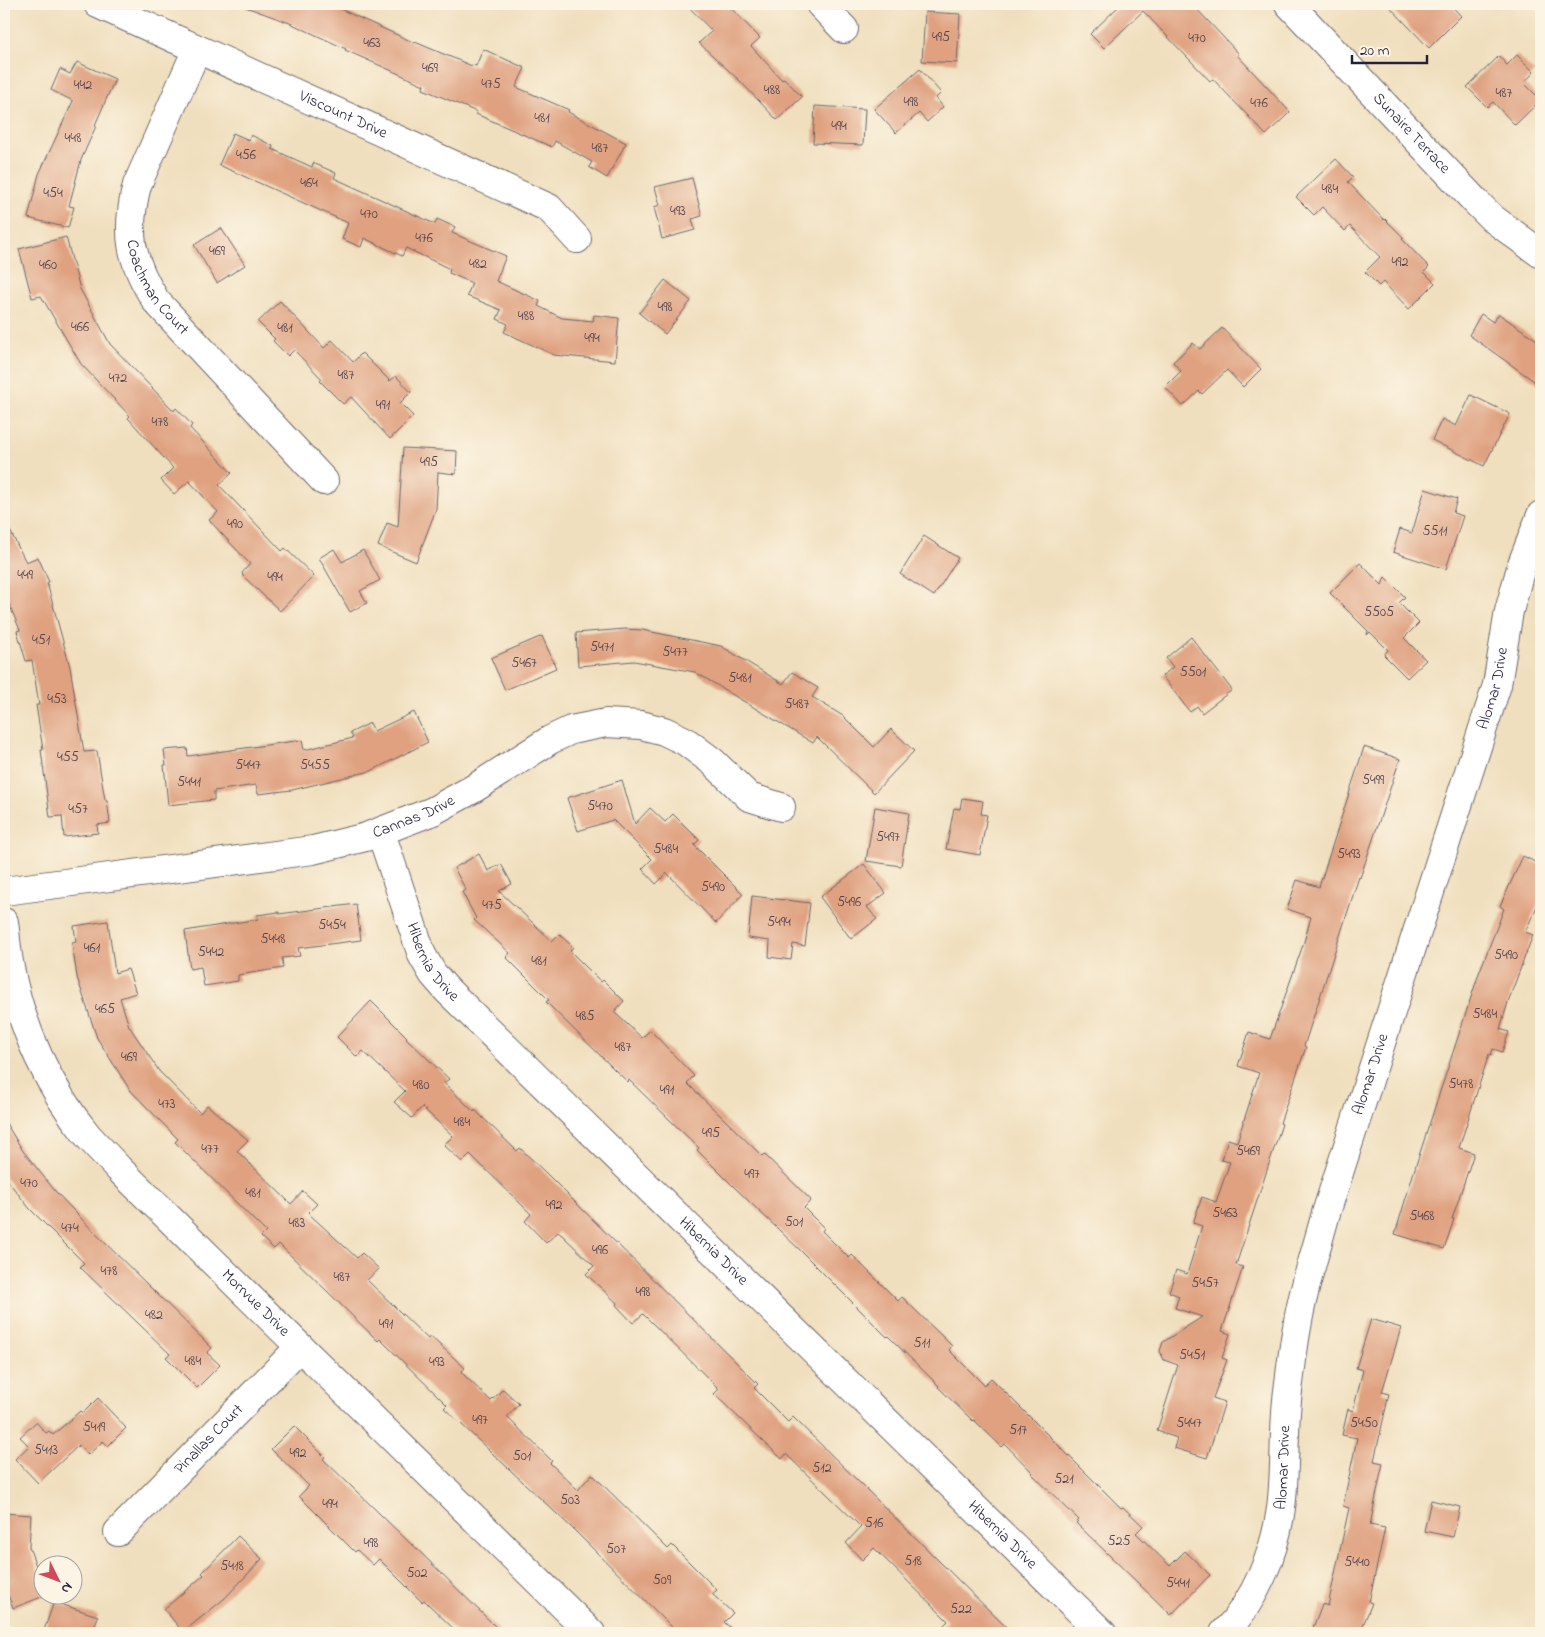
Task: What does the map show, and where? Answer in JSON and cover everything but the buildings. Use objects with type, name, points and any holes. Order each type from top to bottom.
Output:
[{"type":"street","name":"Viscount Drive","points":[[98,4],[549,208],[577,239]]},
{"type":"street","points":[[820,4],[844,29]]},
{"type":"street","name":"Sunaire Terrace","points":[[1289,4],[1492,218],[1541,254]]},
{"type":"street","name":"Coachman Court","points":[[197,49],[137,185],[131,208],[134,258],[143,280],[156,301],[324,481]]},
{"type":"street","name":"Alomar Drive","points":[[1224,1633],[1236,1621],[1256,1590],[1270,1556],[1281,1508],[1288,1394],[1297,1326],[1304,1293],[1326,1213],[1496,685],[1509,611],[1522,564],[1541,515]]},
{"type":"street","name":"Cannas Drive","points":[[4,891],[313,850],[381,833],[442,807],[550,740],[571,730],[606,723],[641,725],[664,731],[685,741],[713,762],[749,797],[781,808]]},
{"type":"street","name":"Hibernia Drive","points":[[381,833],[422,955],[433,974],[447,990],[1102,1633]]},
{"type":"street","name":"Morrvue Drive","points":[[4,922],[10,969],[22,1014],[40,1058],[62,1099],[88,1135],[119,1169],[591,1633]]},
{"type":"street","name":"Pinallas Court","points":[[118,1532],[300,1347]]}]
